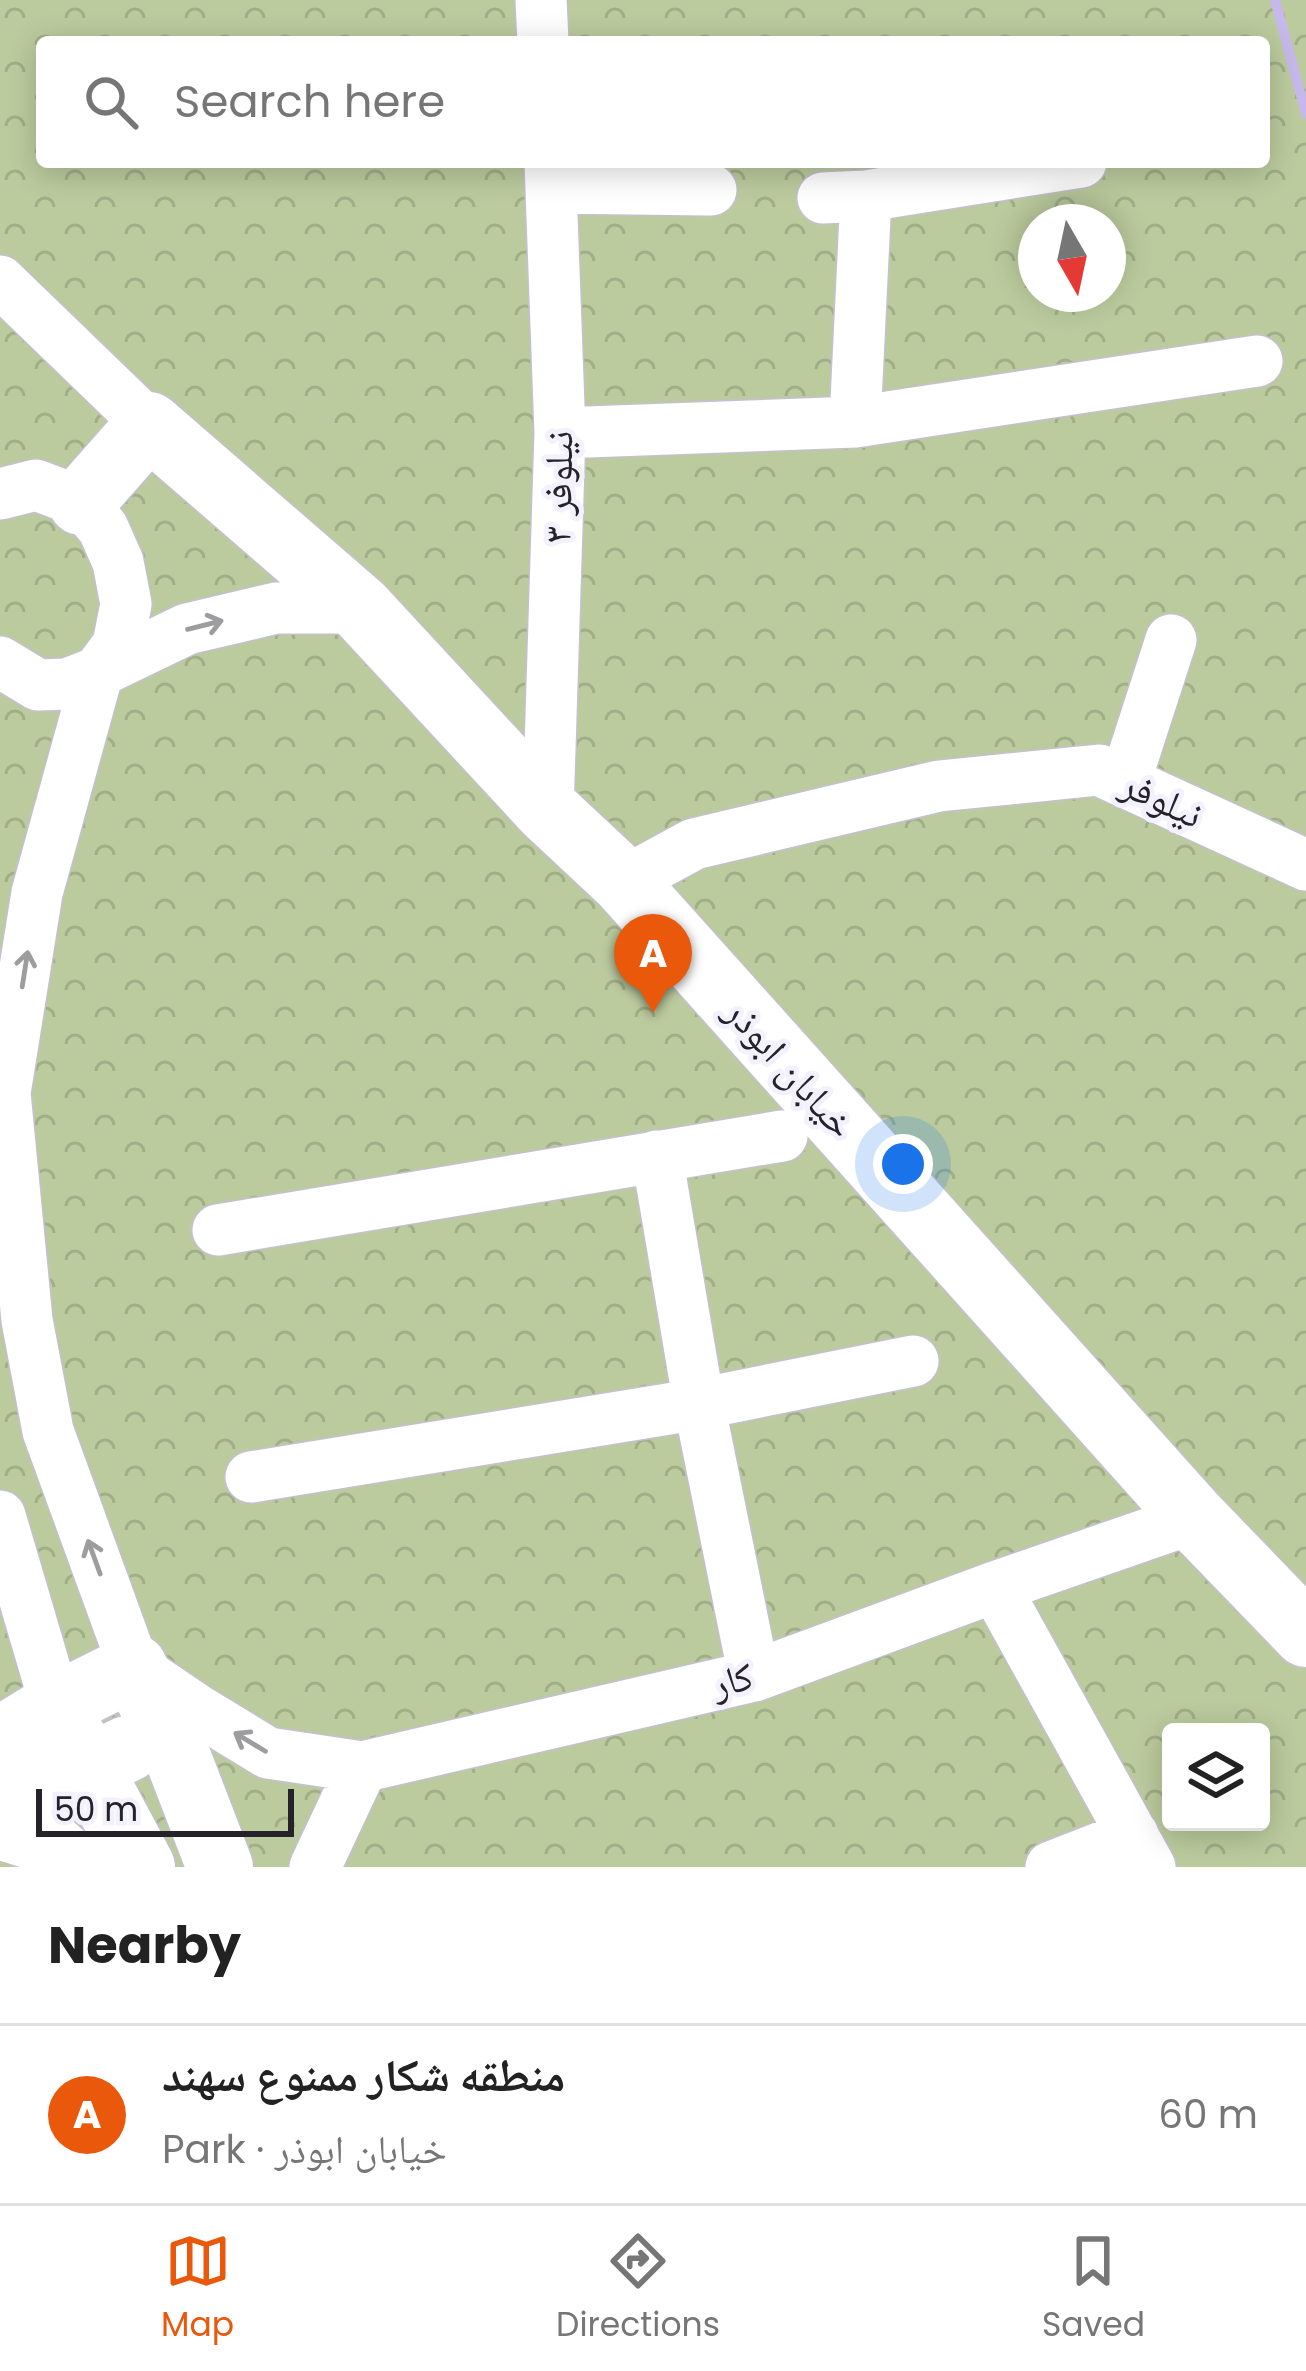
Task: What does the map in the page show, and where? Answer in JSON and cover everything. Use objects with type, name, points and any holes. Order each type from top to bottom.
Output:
[{"type":"main road","points":[[29,486],[148,425]]},
{"type":"main road","name":"خیابان ابوذر","points":[[148,425],[360,608],[548,812],[624,882],[1194,1518],[1306,1634]]},
{"type":"main road","points":[[0,1740],[134,1666],[180,1763],[220,1867]]},
{"type":"main road","points":[[56,1706],[142,1867]]},
{"type":"main road","points":[[0,1809],[164,1730]]},
{"type":"main road","points":[[0,1826],[44,1840],[75,1867]]},
{"type":"street","points":[[541,0],[544,36]]},
{"type":"street","points":[[855,422],[844,197],[1040,168]]},
{"type":"street","points":[[551,175],[711,190]]},
{"type":"street","name":"نیلوفر ۳","points":[[548,812],[560,434],[551,175]]},
{"type":"street","points":[[0,281],[148,425]]},
{"type":"street","points":[[560,434],[855,422],[1257,361]]},
{"type":"street","points":[[29,486],[103,528],[118,562],[126,604],[118,645],[98,672],[37,893],[5,1094],[27,1320],[49,1431],[134,1666],[268,1753],[362,1767],[315,1867]]},
{"type":"street","points":[[0,662],[38,686],[67,684],[187,628],[276,608],[360,608]]},
{"type":"street","points":[[1125,782],[1171,640]]},
{"type":"street","name":"نیلوفر","points":[[624,882],[694,844],[939,786],[1100,770],[1306,865]]},
{"type":"street","points":[[218,1230],[782,1136]]},
{"type":"street","points":[[657,1156],[699,1404],[754,1676]]},
{"type":"street","points":[[251,1477],[699,1404],[914,1360]]},
{"type":"street","points":[[0,1516],[56,1706]]},
{"type":"street","name":"کار","points":[[362,1767],[754,1676],[1194,1518]]},
{"type":"street","points":[[995,1587],[1142,1851],[1051,1867]]},
{"type":"green space","points":[[0,0],[1306,0],[1306,1867],[0,1867]]},
{"type":"waterway","points":[[1275,0],[1306,114]]},
{"type":"place","name":"منطقه شکار ممنوع سهند","points":[[653,1013]]}]
